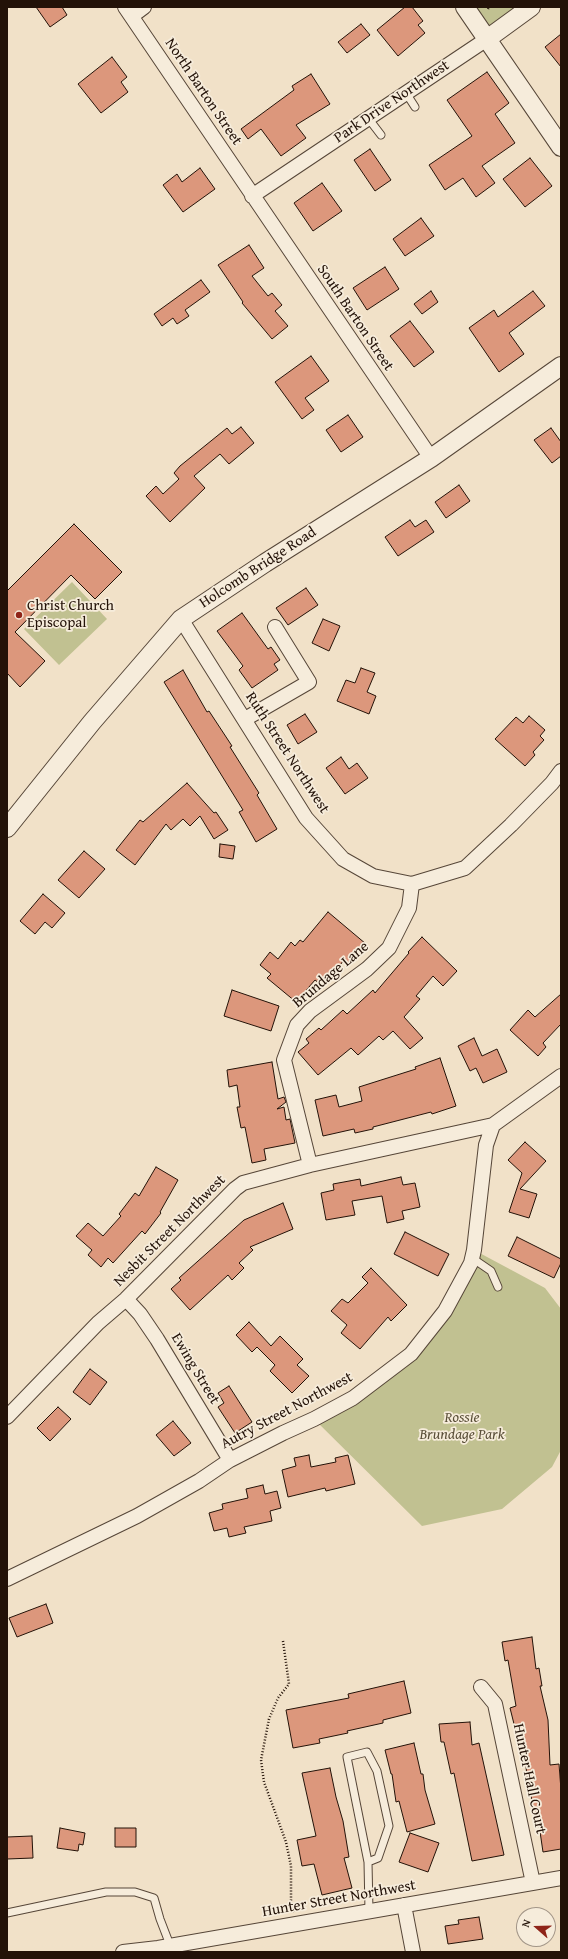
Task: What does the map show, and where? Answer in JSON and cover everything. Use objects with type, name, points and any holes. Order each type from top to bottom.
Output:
[{"type":"street","points":[[128,12],[144,7]]},
{"type":"street","points":[[465,7],[561,147]]},
{"type":"street","name":"Park Drive Northwest","points":[[252,196],[487,39],[531,7]]},
{"type":"street","name":"North Barton Street","points":[[128,12],[252,196]]},
{"type":"street","name":"South Barton Street","points":[[252,196],[431,458]]},
{"type":"street","name":"Holcomb Bridge Road","points":[[7,828],[92,722],[181,619],[265,563],[431,458],[561,366]]},
{"type":"street","name":"Ruth Street Northwest","points":[[181,619],[306,818],[343,859],[373,876],[412,884],[464,868],[511,825],[552,783],[561,771]]},
{"type":"street","points":[[245,719],[309,682],[275,627]]},
{"type":"street","name":"Brundage Lane","points":[[310,1165],[284,1060],[297,1025],[310,1011],[367,968],[389,948],[409,908],[412,884]]},
{"type":"street","points":[[493,1125],[561,1076]]},
{"type":"street","name":"Nesbit Street Northwest","points":[[7,1417],[98,1323],[126,1299],[234,1189],[254,1179],[310,1165],[493,1125]]},
{"type":"street","name":"Autry Street Northwest","points":[[7,1580],[137,1516],[199,1481],[230,1460],[353,1398],[411,1354],[445,1311],[472,1258],[486,1145],[493,1125]]},
{"type":"street","name":"Ewing Street","points":[[126,1299],[140,1314],[230,1460]]},
{"type":"street","name":"Hunter Hall Court","points":[[481,1687],[496,1704],[533,1883]]},
{"type":"street","name":"Hunter Street Northwest","points":[[123,1952],[162,1948],[561,1878]]},
{"type":"street","points":[[404,1905],[413,1952]]},
{"type":"lane","points":[[406,93],[415,107]]},
{"type":"lane","points":[[368,118],[381,135]]},
{"type":"lane","points":[[472,1258],[491,1271],[498,1287]]},
{"type":"lane","points":[[368,1862],[378,1858],[389,1826],[377,1770],[368,1752],[347,1758],[368,1862],[369,1911]]},
{"type":"lane","points":[[7,1913],[106,1892],[135,1892],[154,1898],[160,1919],[162,1948]]},
{"type":"path","points":[[283,1641],[289,1684],[278,1698],[269,1719],[261,1760],[264,1782],[286,1842],[291,1866],[291,1904],[295,1916]]},
{"type":"green space","points":[[465,7],[531,7],[487,39]]},
{"type":"green space","points":[[72,582],[107,619],[59,665],[24,629]]},
{"type":"green space","name":"Rossie Brundage Park","points":[[474,1250],[545,1288],[561,1309],[561,1450],[552,1467],[502,1509],[422,1526],[314,1419],[411,1354]]},
{"type":"building","points":[[36,7],[62,7],[67,15],[50,27]]},
{"type":"building","points":[[405,7],[412,7],[423,21],[418,25],[425,33],[398,56],[377,30]]},
{"type":"building","points":[[361,24],[370,35],[347,53],[338,42]]},
{"type":"building","points":[[561,34],[561,67],[545,47]]},
{"type":"building","points":[[112,57],[127,77],[121,82],[128,92],[101,113],[78,84]]},
{"type":"building","points":[[487,72],[509,103],[495,114],[515,143],[482,166],[495,183],[476,197],[463,178],[445,190],[429,165],[472,136],[447,100]]},
{"type":"building","points":[[311,74],[330,104],[296,125],[306,138],[281,156],[261,129],[248,139],[241,129],[294,90],[292,86]]},
{"type":"building","points":[[370,149],[391,180],[375,191],[354,160]]},
{"type":"building","points":[[530,158],[552,186],[525,207],[503,179]]},
{"type":"building","points":[[200,168],[215,189],[183,212],[163,185],[177,174],[182,182]]},
{"type":"building","points":[[322,183],[342,211],[313,231],[294,203]]},
{"type":"building","points":[[421,218],[434,236],[405,256],[393,239]]},
{"type":"building","points":[[249,245],[264,268],[252,276],[268,296],[272,293],[282,305],[275,311],[288,326],[272,339],[242,303],[243,302],[218,265]]},
{"type":"building","points":[[385,267],[399,289],[367,310],[353,288]]},
{"type":"building","points":[[201,280],[210,292],[185,310],[189,316],[177,324],[173,318],[162,326],[154,314]]},
{"type":"building","points":[[431,291],[438,302],[422,314],[414,304]]},
{"type":"building","points":[[533,291],[545,306],[509,333],[524,354],[499,372],[469,328],[494,310],[498,317]]},
{"type":"building","points":[[410,321],[434,352],[414,367],[390,336]]},
{"type":"building","points":[[311,356],[329,381],[305,398],[314,410],[302,419],[275,382]]},
{"type":"building","points":[[348,415],[363,437],[341,452],[326,430]]},
{"type":"building","points":[[241,427],[254,443],[229,464],[220,454],[194,476],[205,488],[170,522],[146,496],[156,486],[163,494],[179,479],[174,473],[180,466],[227,428],[232,434]]},
{"type":"building","points":[[551,428],[561,442],[561,456],[552,463],[534,440]]},
{"type":"building","points":[[459,485],[470,501],[446,518],[435,502]]},
{"type":"building","points":[[410,520],[415,527],[426,520],[434,532],[398,556],[385,537]]},
{"type":"building","name":"Christ Church Episcopal","points":[[74,524],[122,572],[95,599],[71,575],[15,632],[45,661],[20,687],[7,673],[7,591]]},
{"type":"building","points":[[306,588],[318,605],[288,625],[276,608]]},
{"type":"building","points":[[242,613],[268,649],[271,647],[280,660],[274,664],[278,670],[252,688],[239,670],[243,666],[217,631]]},
{"type":"building","points":[[323,619],[340,626],[329,651],[312,643]]},
{"type":"building","points":[[361,668],[375,673],[367,692],[376,696],[369,714],[337,701],[346,680],[355,683]]},
{"type":"building","points":[[183,670],[207,712],[209,711],[232,746],[230,747],[259,793],[257,795],[277,829],[256,842],[239,812],[243,810],[164,682]]},
{"type":"building","points":[[305,714],[317,732],[298,744],[287,725]]},
{"type":"building","points":[[529,716],[545,730],[540,736],[544,740],[533,752],[535,755],[525,766],[495,739],[516,717],[523,723]]},
{"type":"building","points":[[341,757],[349,769],[357,763],[368,778],[345,794],[326,768]]},
{"type":"building","points":[[187,783],[214,813],[216,812],[228,830],[214,839],[200,816],[190,826],[183,819],[171,830],[166,824],[135,865],[116,850],[140,820],[143,822]]},
{"type":"building","points":[[220,844],[235,846],[233,859],[219,857]]},
{"type":"building","points":[[84,851],[105,869],[79,898],[58,880]]},
{"type":"building","points":[[43,894],[65,913],[52,928],[45,922],[35,934],[20,921]]},
{"type":"building","points":[[328,912],[366,944],[349,964],[344,960],[330,978],[326,975],[319,983],[315,980],[296,1002],[267,978],[271,974],[260,965],[270,952],[278,959],[291,942],[295,946],[300,940],[303,942]]},
{"type":"building","points":[[422,937],[457,971],[443,986],[433,976],[416,996],[420,999],[404,1017],[423,1038],[410,1049],[393,1031],[383,1040],[379,1036],[358,1055],[351,1048],[318,1075],[298,1052],[309,1043],[306,1039],[319,1028],[321,1030],[343,1010],[347,1014],[373,990],[375,993]]},
{"type":"building","points":[[232,990],[279,1006],[271,1031],[224,1016]]},
{"type":"building","points":[[561,994],[561,1024],[543,1043],[546,1047],[538,1056],[510,1030],[528,1010],[535,1017]]},
{"type":"building","points":[[474,1038],[482,1056],[497,1049],[507,1072],[483,1083],[476,1068],[470,1071],[458,1046]]},
{"type":"building","points":[[440,1058],[456,1106],[432,1114],[431,1112],[373,1127],[373,1129],[355,1133],[354,1129],[323,1136],[315,1100],[336,1095],[339,1107],[362,1101],[359,1087],[416,1069],[415,1067]]},
{"type":"building","points":[[272,1062],[278,1099],[284,1097],[286,1102],[277,1109],[284,1107],[286,1120],[290,1119],[295,1143],[264,1149],[266,1160],[252,1163],[245,1127],[241,1128],[237,1107],[240,1107],[237,1085],[229,1087],[227,1070]]},
{"type":"building","points":[[525,1142],[546,1161],[520,1189],[537,1194],[529,1218],[509,1212],[522,1173],[508,1160]]},
{"type":"building","points":[[156,1167],[178,1180],[160,1212],[161,1213],[145,1234],[142,1231],[113,1263],[108,1258],[101,1267],[88,1255],[92,1250],[76,1236],[88,1223],[103,1236],[121,1216],[119,1214],[135,1193],[139,1196]]},
{"type":"building","points":[[401,1177],[403,1185],[415,1183],[420,1207],[402,1211],[404,1219],[387,1223],[382,1196],[352,1201],[355,1215],[326,1220],[321,1193],[334,1190],[333,1184],[360,1179],[361,1186]]},
{"type":"building","points":[[283,1203],[293,1229],[250,1247],[253,1250],[239,1263],[244,1268],[232,1280],[228,1275],[190,1310],[171,1289],[181,1280],[179,1278],[244,1220]]},
{"type":"building","points":[[405,1232],[449,1254],[438,1276],[394,1254]]},
{"type":"building","points":[[517,1237],[561,1259],[561,1263],[554,1278],[508,1256]]},
{"type":"building","points":[[371,1268],[407,1305],[391,1321],[388,1317],[360,1349],[341,1333],[347,1325],[331,1311],[342,1299],[348,1303],[368,1283],[362,1277]]},
{"type":"building","points":[[249,1322],[271,1346],[280,1336],[303,1359],[297,1365],[309,1376],[292,1393],[270,1371],[275,1365],[257,1347],[252,1352],[236,1335]]},
{"type":"building","points":[[90,1369],[107,1382],[90,1405],[73,1392]]},
{"type":"building","points":[[229,1386],[252,1422],[235,1433],[218,1407],[224,1403],[218,1393]]},
{"type":"building","points":[[58,1407],[71,1419],[50,1441],[37,1428]]},
{"type":"building","points":[[173,1421],[191,1443],[174,1456],[156,1435]]},
{"type":"building","points":[[309,1455],[311,1467],[336,1462],[335,1458],[348,1455],[355,1484],[326,1491],[325,1488],[288,1497],[282,1470],[296,1466],[294,1458]]},
{"type":"building","points":[[263,1485],[265,1494],[277,1491],[281,1508],[270,1511],[272,1521],[244,1527],[246,1533],[229,1537],[227,1528],[214,1531],[209,1513],[223,1509],[222,1504],[248,1498],[246,1489]]},
{"type":"building","points":[[46,1604],[53,1623],[17,1637],[9,1618]]},
{"type":"building","points":[[532,1637],[536,1669],[539,1668],[542,1686],[540,1686],[548,1720],[550,1765],[559,1764],[561,1790],[561,1849],[543,1852],[538,1818],[534,1819],[530,1787],[528,1788],[525,1756],[522,1757],[520,1727],[515,1728],[510,1708],[516,1706],[508,1660],[505,1661],[502,1642]]},
{"type":"building","points":[[404,1681],[411,1713],[383,1720],[383,1723],[347,1731],[348,1733],[319,1739],[320,1743],[293,1748],[286,1710],[349,1698],[348,1694]]},
{"type":"building","points":[[470,1722],[472,1745],[479,1743],[504,1855],[472,1861],[454,1773],[451,1774],[444,1742],[441,1742],[439,1724]]},
{"type":"building","points":[[414,1743],[435,1824],[407,1832],[399,1801],[396,1802],[392,1774],[385,1750]]},
{"type":"building","points":[[330,1768],[343,1821],[349,1857],[344,1858],[352,1888],[322,1895],[314,1864],[302,1866],[297,1840],[316,1836],[302,1773]]},
{"type":"building","points":[[60,1828],[85,1833],[83,1845],[79,1844],[78,1851],[57,1848]]},
{"type":"building","points":[[115,1828],[136,1828],[136,1847],[115,1847]]},
{"type":"building","points":[[410,1833],[439,1843],[428,1872],[399,1862]]},
{"type":"building","points":[[32,1836],[33,1858],[7,1859],[7,1837]]},
{"type":"building","points":[[479,1917],[483,1939],[448,1944],[445,1926],[459,1924],[458,1920]]},
{"type":"place","name":"Christ Church Episcopal","points":[[19,615]]}]
